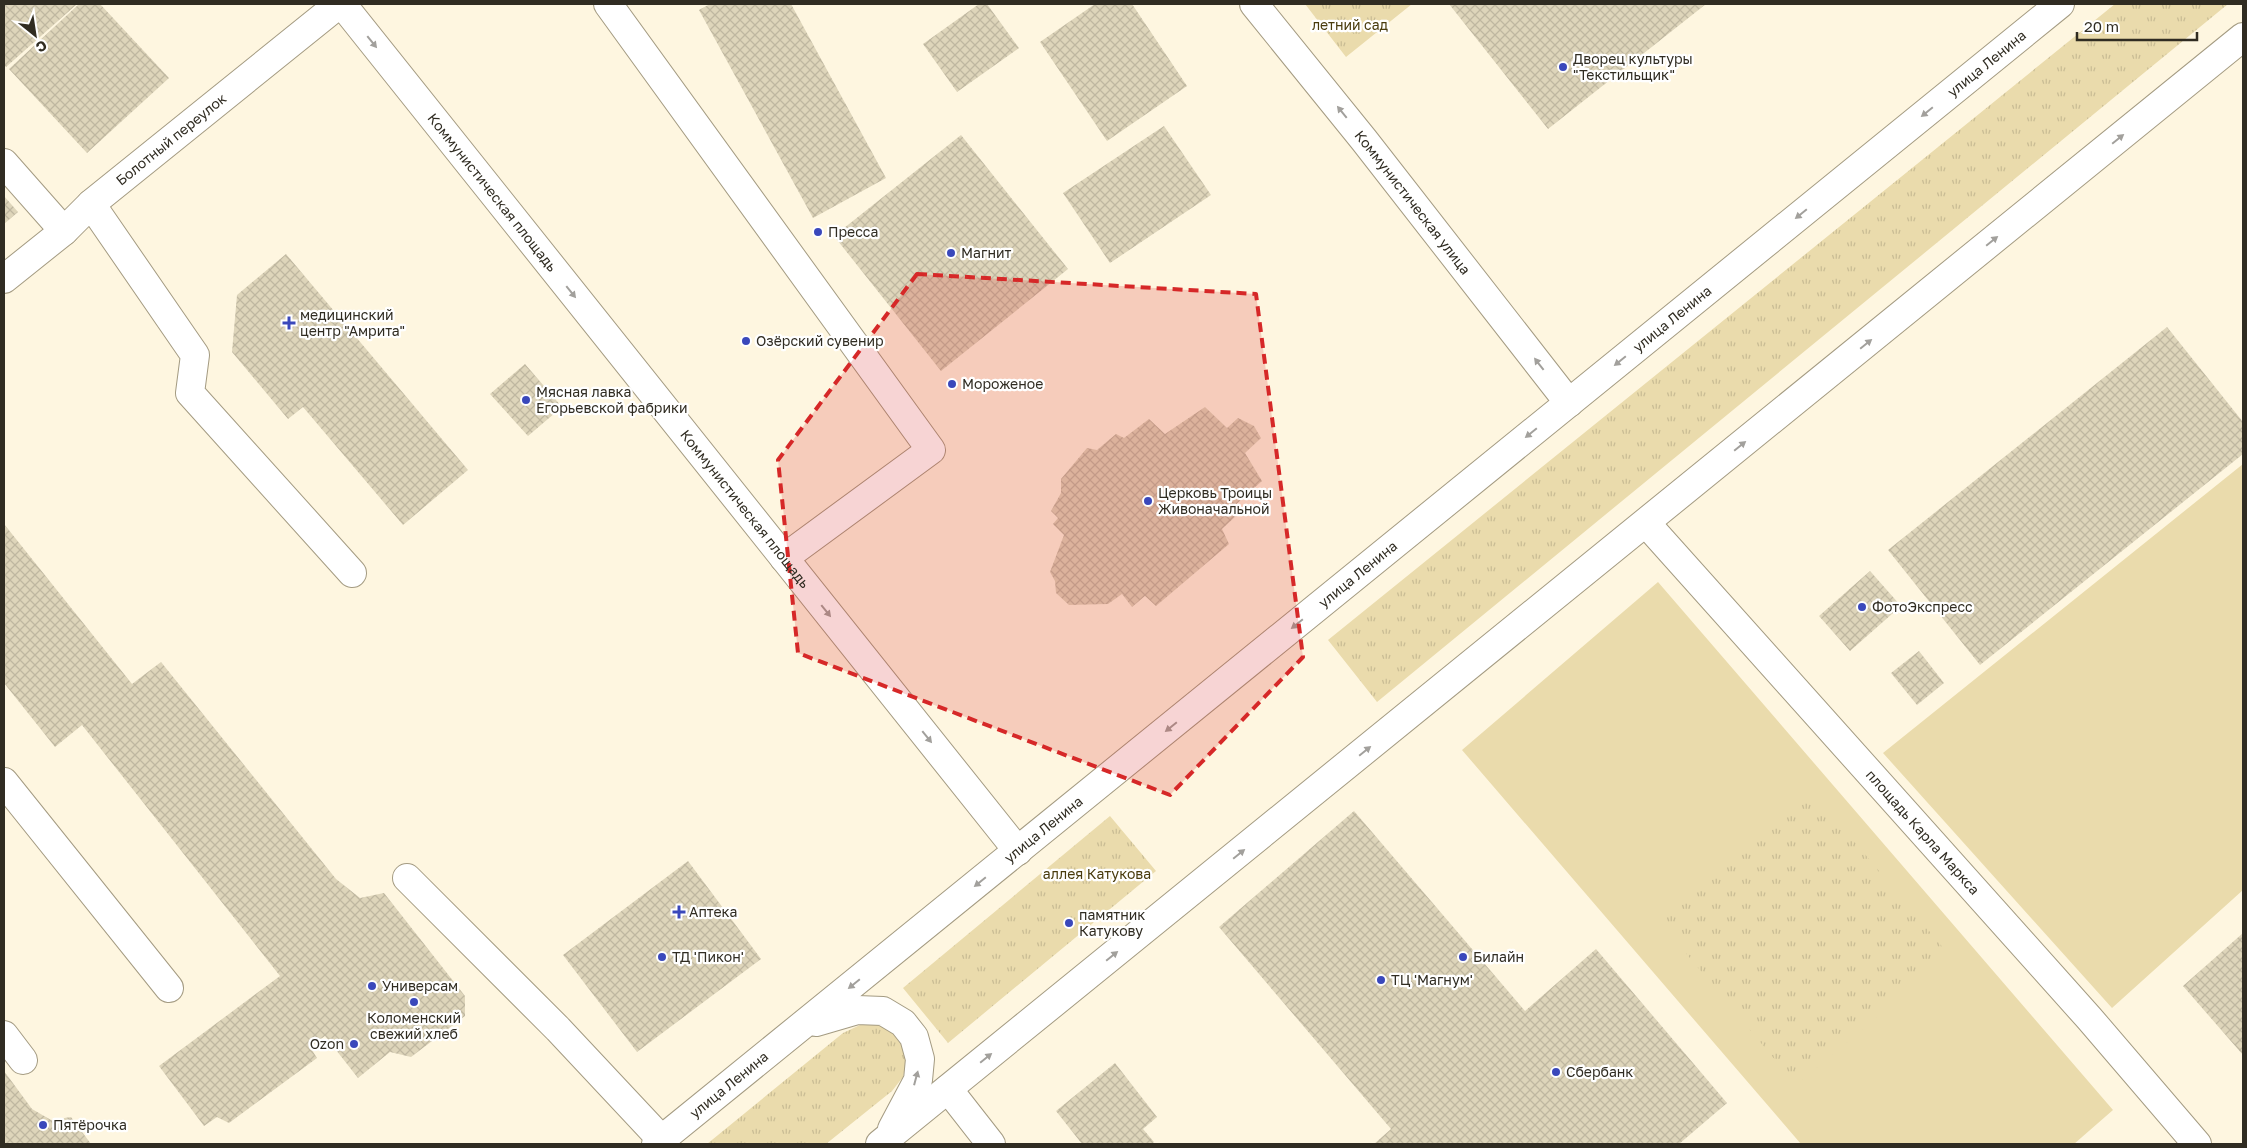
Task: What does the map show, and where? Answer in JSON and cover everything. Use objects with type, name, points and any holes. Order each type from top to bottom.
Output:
[{"type":"main road","name":"Болотный переулок","points":[[4,279],[64,231],[91,204],[340,4]]},
{"type":"main road","name":"Коммунистическая площадь","points":[[340,4],[1018,851]]},
{"type":"main road","points":[[608,4],[930,450],[784,558]]},
{"type":"main road","name":"Коммунистическая улица","points":[[1254,4],[1364,140],[1569,402]]},
{"type":"main road","name":"улица Ленина","points":[[659,1142],[2060,4]]},
{"type":"main road","points":[[884,1141],[2243,37]]},
{"type":"main road","points":[[4,163],[64,231]]},
{"type":"main road","points":[[91,204],[195,355],[190,393],[352,573]]},
{"type":"main road","name":"площадь Карла Маркса","points":[[1646,523],[2089,1018],[2197,1144]]},
{"type":"main road","points":[[4,782],[169,988]]},
{"type":"main road","points":[[407,878],[558,1029],[659,1142]]},
{"type":"main road","points":[[805,1025],[857,1010],[883,1010],[903,1023],[914,1037],[920,1059],[918,1080],[884,1141]]},
{"type":"main road","points":[[4,1035],[23,1060]]},
{"type":"main road","points":[[948,1089],[991,1144]]},
{"type":"highlighted area","points":[[917,274],[1256,294],[1303,657],[1170,795],[798,653],[778,460]]},
{"type":"green space","name":"летний сад","points":[[1305,4],[1412,4],[1346,57]]},
{"type":"green space","points":[[2115,4],[2228,4],[1377,702],[1328,640]]},
{"type":"green space","points":[[2243,464],[2243,890],[2112,1008],[1883,753]]},
{"type":"green space","points":[[1658,582],[2113,1110],[2074,1144],[1801,1144],[1462,750]]},
{"type":"green space","points":[[1808,786],[1950,956],[1796,1085],[1654,915]]},
{"type":"green space","name":"аллея Катукова","points":[[1110,816],[1156,871],[948,1043],[903,988]]},
{"type":"green space","points":[[860,1025],[878,1025],[892,1032],[901,1044],[906,1062],[903,1077],[892,1091],[826,1144],[707,1144],[843,1033]]},
{"type":"building","points":[[4,4],[76,5],[6,67],[4,65]]},
{"type":"building","points":[[79,4],[100,4],[169,78],[87,153],[9,69]]},
{"type":"building","points":[[710,4],[791,4],[886,178],[813,218],[699,10]]},
{"type":"building","points":[[979,4],[987,4],[1019,48],[957,92],[923,44]]},
{"type":"building","points":[[1095,4],[1132,4],[1187,86],[1107,141],[1040,42]]},
{"type":"building","name":"Дворец культуры \"Текстильщик\"","points":[[1449,4],[1706,4],[1548,129]]},
{"type":"building","points":[[1164,126],[1211,195],[1110,263],[1063,193]]},
{"type":"building","name":"Магнит","points":[[961,135],[1068,269],[941,371],[834,236]]},
{"type":"building","points":[[4,196],[18,212],[4,224]]},
{"type":"building","points":[[286,254],[468,470],[403,525],[303,407],[288,419],[232,352],[237,295]]},
{"type":"building","points":[[2167,327],[2243,422],[2243,454],[1980,665],[1888,550]]},
{"type":"building","name":"Мясная лавка Егорьевской фабрики","points":[[525,364],[562,407],[528,436],[490,394]]},
{"type":"building","name":"Церковь Троицы Живоначальной","points":[[1205,407],[1227,428],[1238,418],[1254,426],[1261,438],[1245,453],[1262,481],[1231,509],[1237,515],[1222,529],[1229,544],[1156,606],[1145,596],[1132,607],[1122,594],[1108,604],[1069,605],[1056,593],[1055,581],[1050,572],[1064,535],[1053,524],[1058,518],[1051,511],[1061,493],[1061,479],[1087,448],[1097,450],[1116,434],[1124,438],[1149,419],[1165,434]]},
{"type":"building","points":[[4,524],[132,684],[161,662],[336,879],[360,898],[384,893],[465,996],[465,1016],[411,1057],[390,1052],[358,1078],[325,1036],[310,1047],[317,1058],[229,1123],[217,1117],[204,1126],[159,1066],[280,976],[82,725],[55,747],[4,683]]},
{"type":"building","points":[[1870,571],[1901,606],[1850,651],[1819,616]]},
{"type":"building","points":[[1919,651],[1944,683],[1917,705],[1891,673]]},
{"type":"building","name":"ТЦ 'Магнум'","points":[[1354,811],[1525,1011],[1596,949],[1727,1103],[1679,1144],[1374,1144],[1391,1129],[1219,927]]},
{"type":"building","name":"ТД 'Пикон'","points":[[688,861],[761,959],[637,1052],[563,955]]},
{"type":"building","points":[[2243,933],[2243,1055],[2183,986]]},
{"type":"building","points":[[1115,1063],[1157,1117],[1143,1129],[1154,1142],[1152,1144],[1082,1144],[1056,1111]]},
{"type":"building","name":"Пятёрочка","points":[[4,1071],[32,1109],[51,1120],[71,1117],[91,1144],[4,1144]]},
{"type":"place","name":"Дворец культуры \"Текстильщик\"","points":[[1563,67]]},
{"type":"place","name":"Пресса","points":[[818,232]]},
{"type":"place","name":"Магнит","points":[[951,253]]},
{"type":"place","name":"медицинский центр \"Амрита\"","points":[[289,323]]},
{"type":"place","name":"Озёрский сувенир","points":[[746,341]]},
{"type":"place","name":"Мороженое","points":[[952,384]]},
{"type":"place","name":"Мясная лавка Егорьевской фабрики","points":[[526,400]]},
{"type":"place","name":"Церковь Троицы Живоначальной","points":[[1148,501]]},
{"type":"place","name":"ФотоЭкспресс","points":[[1862,607]]},
{"type":"place","name":"Аптека","points":[[679,912]]},
{"type":"place","name":"памятник Катукову","points":[[1069,923]]},
{"type":"place","name":"ТД 'Пикон'","points":[[662,957]]},
{"type":"place","name":"Билайн","points":[[1463,957]]},
{"type":"place","name":"ТЦ 'Магнум'","points":[[1381,980]]},
{"type":"place","name":"Универсам","points":[[372,986]]},
{"type":"place","name":"Коломенский свежий хлеб","points":[[414,1002]]},
{"type":"place","name":"Ozon","points":[[354,1044]]},
{"type":"place","name":"Сбербанк","points":[[1556,1072]]},
{"type":"place","name":"Пятёрочка","points":[[43,1125]]}]
